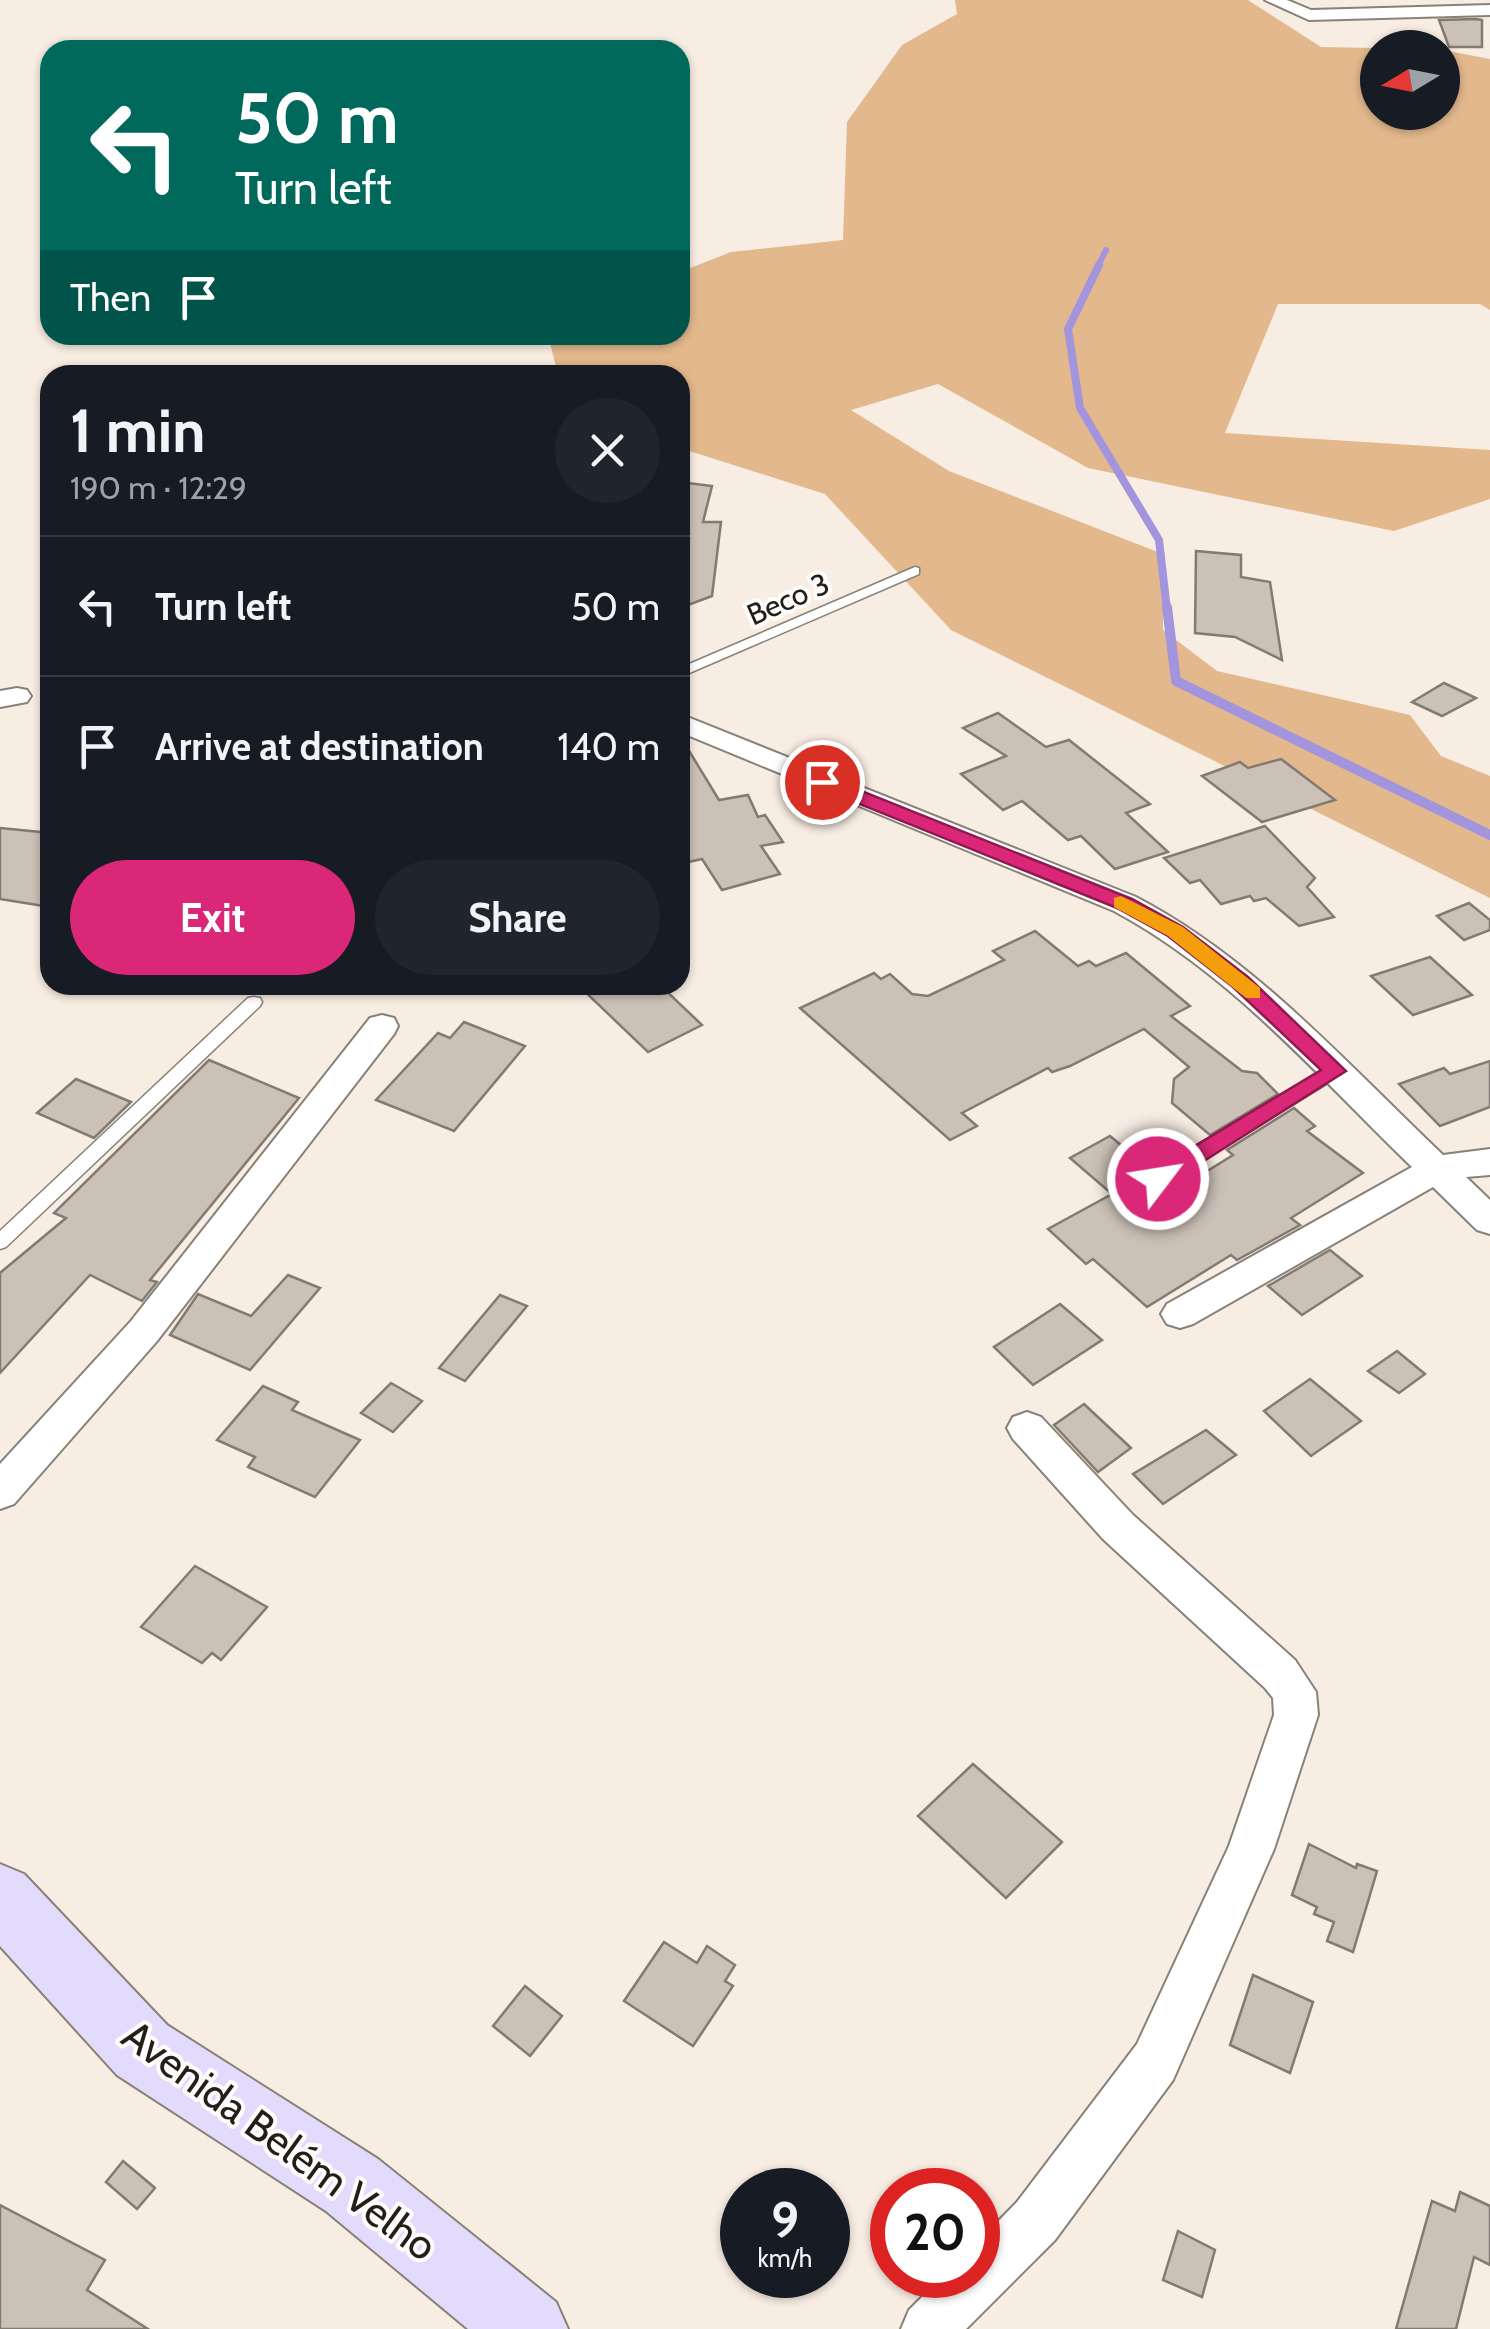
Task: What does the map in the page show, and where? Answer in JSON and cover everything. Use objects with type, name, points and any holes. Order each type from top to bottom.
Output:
[{"type":"main road","name":"Avenida Belém Velho","points":[[0,1896],[142,2050],[352,2185],[530,2329]]},
{"type":"street","points":[[1273,0],[1309,15],[1490,10]]},
{"type":"street","points":[[690,726],[1124,904],[1176,931],[1241,982],[1490,1221]]},
{"type":"street","points":[[0,1492],[144,1331],[382,1026]]},
{"type":"street","points":[[1180,1314],[1438,1168],[1490,1162]]},
{"type":"street","points":[[928,2329],[1036,2222],[1155,2062],[1251,1849],[1296,1715],[1294,1692],[1280,1674],[1118,1527],[1027,1428]]},
{"type":"lane","name":"Beco 3","points":[[690,670],[916,571]]},
{"type":"lane","points":[[0,1242],[254,1002]]},
{"type":"lane","points":[[1158,1179],[1335,1071]]},
{"type":"shaded area","points":[[955,0],[1248,0],[1321,47],[1360,48],[1360,130],[1460,130],[1460,53],[1490,59],[1490,310],[1480,304],[1278,304],[1225,433],[1490,450],[1490,499],[1394,531],[1088,468],[938,384],[851,410],[949,471],[1163,554],[1163,630],[1217,671],[1410,715],[1441,756],[1490,776],[1490,898],[951,630],[825,494],[690,451],[690,365],[556,365],[550,345],[690,345],[690,268],[731,252],[843,240],[847,122],[902,45],[957,14]]},
{"type":"building","points":[[1439,20],[1482,20],[1482,47],[1460,47],[1460,30],[1443,30]]},
{"type":"building","points":[[690,483],[712,486],[703,522],[721,522],[712,596],[690,604]]},
{"type":"building","points":[[1196,551],[1241,555],[1241,577],[1270,582],[1282,660],[1235,637],[1195,633]]},
{"type":"building","points":[[1444,683],[1476,698],[1442,716],[1412,702]]},
{"type":"building","points":[[998,713],[1046,747],[1069,740],[1150,804],[1126,813],[1168,852],[1115,869],[1081,836],[1068,840],[1022,801],[1003,810],[961,774],[1006,756],[963,728]]},
{"type":"building","points":[[690,752],[719,800],[748,795],[758,817],[765,815],[783,842],[761,846],[780,874],[722,890],[702,859],[690,862]]},
{"type":"building","points":[[1281,759],[1335,800],[1262,822],[1202,776],[1240,762],[1248,768]]},
{"type":"building","points":[[1265,826],[1315,878],[1307,887],[1334,917],[1299,926],[1266,898],[1254,901],[1250,896],[1221,904],[1200,880],[1190,883],[1164,858]]},
{"type":"building","points":[[0,828],[40,832],[40,905],[0,899]]},
{"type":"building","points":[[1469,903],[1490,920],[1490,930],[1464,940],[1437,916]]},
{"type":"building","points":[[1035,931],[1078,966],[1089,961],[1096,966],[1126,953],[1190,1006],[1171,1016],[1242,1071],[1257,1073],[1278,1094],[1210,1135],[1172,1103],[1174,1079],[1189,1067],[1144,1029],[1070,1066],[1052,1072],[1048,1068],[962,1113],[977,1126],[950,1140],[800,1008],[874,973],[881,979],[890,974],[912,994],[928,996],[1004,960],[993,951]]},
{"type":"building","points":[[1430,957],[1472,995],[1413,1015],[1371,976]]},
{"type":"building","points":[[588,995],[670,995],[702,1025],[648,1052]]},
{"type":"building","points":[[464,1022],[525,1046],[454,1131],[376,1100],[438,1033],[450,1038]]},
{"type":"building","points":[[209,1060],[299,1098],[150,1280],[157,1282],[142,1301],[90,1275],[0,1373],[0,1273],[66,1218],[54,1213]]},
{"type":"building","points":[[1490,1061],[1490,1107],[1440,1126],[1399,1084],[1444,1068],[1450,1074]]},
{"type":"building","points":[[76,1079],[131,1102],[94,1138],[37,1113]]},
{"type":"building","points":[[1294,1108],[1315,1126],[1307,1131],[1363,1173],[1291,1218],[1300,1225],[1237,1260],[1231,1255],[1147,1307],[1093,1259],[1086,1264],[1048,1229],[1112,1194],[1070,1158],[1110,1136],[1151,1170],[1146,1177],[1149,1186],[1169,1185],[1175,1191],[1233,1155],[1227,1150]]},
{"type":"building","points":[[1330,1250],[1362,1276],[1302,1315],[1268,1286]]},
{"type":"building","points":[[288,1275],[320,1288],[250,1370],[170,1335],[198,1294],[251,1316]]},
{"type":"building","points":[[500,1295],[527,1306],[465,1381],[439,1368]]},
{"type":"building","points":[[1060,1304],[1102,1340],[1033,1385],[994,1347]]},
{"type":"building","points":[[1397,1351],[1425,1374],[1399,1393],[1368,1371]]},
{"type":"building","points":[[1310,1379],[1361,1421],[1311,1456],[1264,1411]]},
{"type":"building","points":[[391,1383],[422,1401],[393,1432],[361,1413]]},
{"type":"building","points":[[263,1386],[298,1402],[292,1410],[360,1440],[315,1497],[248,1467],[255,1457],[217,1440]]},
{"type":"building","points":[[1084,1404],[1131,1448],[1098,1472],[1054,1425]]},
{"type":"building","points":[[1206,1430],[1236,1455],[1163,1504],[1133,1474]]},
{"type":"building","points":[[195,1566],[267,1607],[221,1660],[212,1653],[202,1663],[141,1627]]},
{"type":"building","points":[[973,1764],[1062,1842],[1006,1898],[918,1816]]},
{"type":"building","points":[[1309,1844],[1356,1868],[1357,1864],[1377,1871],[1353,1952],[1327,1941],[1334,1922],[1314,1914],[1317,1907],[1292,1895]]},
{"type":"building","points":[[664,1942],[697,1963],[707,1946],[735,1965],[725,1981],[733,1986],[693,2046],[624,2001]]},
{"type":"building","points":[[1253,1975],[1313,2002],[1290,2073],[1230,2045]]},
{"type":"building","points":[[525,1986],[562,2016],[530,2056],[493,2026]]},
{"type":"building","points":[[123,2161],[155,2188],[137,2209],[106,2182]]},
{"type":"building","points":[[1460,2192],[1490,2206],[1490,2265],[1474,2257],[1456,2329],[1396,2329],[1432,2201],[1455,2211]]},
{"type":"building","points":[[0,2205],[105,2260],[87,2290],[148,2329],[0,2329]]},
{"type":"building","points":[[1178,2231],[1215,2250],[1202,2297],[1163,2280]]},
{"type":"waterway","points":[[1097,268],[1106,250]]},
{"type":"waterway","points":[[1099,265],[1068,329],[1080,408],[1159,540],[1167,610]]},
{"type":"waterway","points":[[1167,607],[1176,681],[1490,835]]},
{"type":"slow traffic","points":[[1121,902],[1176,931],[1253,993]]},
{"type":"route","points":[[822,782],[1124,904],[1176,931],[1241,982],[1335,1071],[1158,1179]]}]
